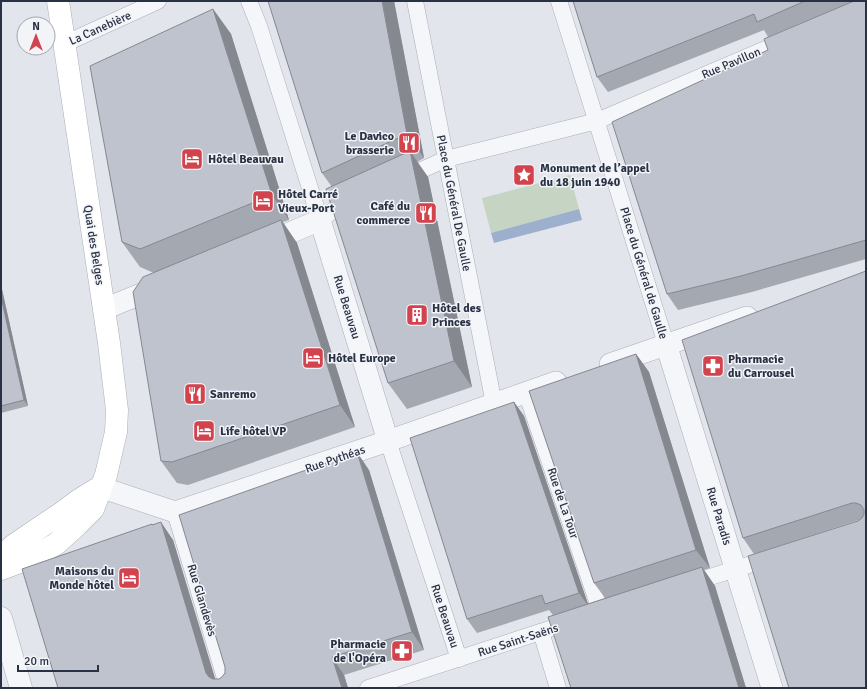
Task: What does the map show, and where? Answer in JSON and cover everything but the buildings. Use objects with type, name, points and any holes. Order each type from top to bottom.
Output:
[{"type":"main road","name":"Quai des Belges","points":[[1,569],[30,558],[56,544],[93,509],[100,487],[106,475],[116,432],[117,410],[104,309],[58,1]]},
{"type":"main road","points":[[1,557],[23,538],[100,487]]},
{"type":"street","name":"La Canebière","points":[[64,44],[158,1]]},
{"type":"street","name":"Rue Beauvau","points":[[249,1],[259,26],[388,441],[459,659]]},
{"type":"street","name":"Place du Général De Gaulle","points":[[415,1],[494,404]]},
{"type":"street","name":"Place du Général de Gaulle","points":[[559,1],[666,344],[595,369]]},
{"type":"street","name":"Rue Pavillon","points":[[597,121],[801,34]]},
{"type":"street","name":"Place du Général de Gaulle","points":[[392,184],[446,159],[597,121]]},
{"type":"street","points":[[247,250],[320,220],[336,209],[364,197]]},
{"type":"street","points":[[104,309],[180,278]]},
{"type":"street","points":[[666,344],[765,311]]},
{"type":"street","name":"Rue Paradis","points":[[666,344],[772,688]]},
{"type":"street","points":[[494,404],[568,378]]},
{"type":"street","name":"Rue de La Tour","points":[[526,392],[608,610]]},
{"type":"street","name":"Rue Pythéas","points":[[175,512],[494,404]]},
{"type":"street","points":[[100,487],[175,512]]},
{"type":"street","name":"Rue Glandevès","points":[[175,512],[228,688]]},
{"type":"street","points":[[675,589],[784,554]]},
{"type":"street","name":"Rue Saint-Saëns","points":[[368,688],[608,610]]},
{"type":"street","points":[[1,618],[22,688]]},
{"type":"street","points":[[541,632],[558,688]]},
{"type":"green space","points":[[570,175],[579,209],[491,233],[482,198]]},
{"type":"water","points":[[579,209],[582,220],[494,243],[491,233]]},
{"type":"place","name":"Le Davico brasserie","points":[[409,143]]},
{"type":"place","name":"Hôtel Beauvau","points":[[192,159]]},
{"type":"place","name":"Monument de l’appel du 18 juin 1940","points":[[524,175]]},
{"type":"place","name":"Hôtel Carré Vieux-Port","points":[[263,201]]},
{"type":"place","name":"Café du commerce","points":[[426,213]]},
{"type":"place","name":"Hôtel des Princes","points":[[417,315]]},
{"type":"place","name":"Hôtel Europe","points":[[313,358]]},
{"type":"place","name":"Pharmacie du Carrousel","points":[[713,366]]},
{"type":"place","name":"Sanremo","points":[[195,394]]},
{"type":"place","name":"Life hôtel VP","points":[[204,431]]},
{"type":"place","name":"Maisons du Monde hôtel","points":[[129,578]]},
{"type":"place","name":"Pharmacie de l'Opéra","points":[[402,651]]}]
